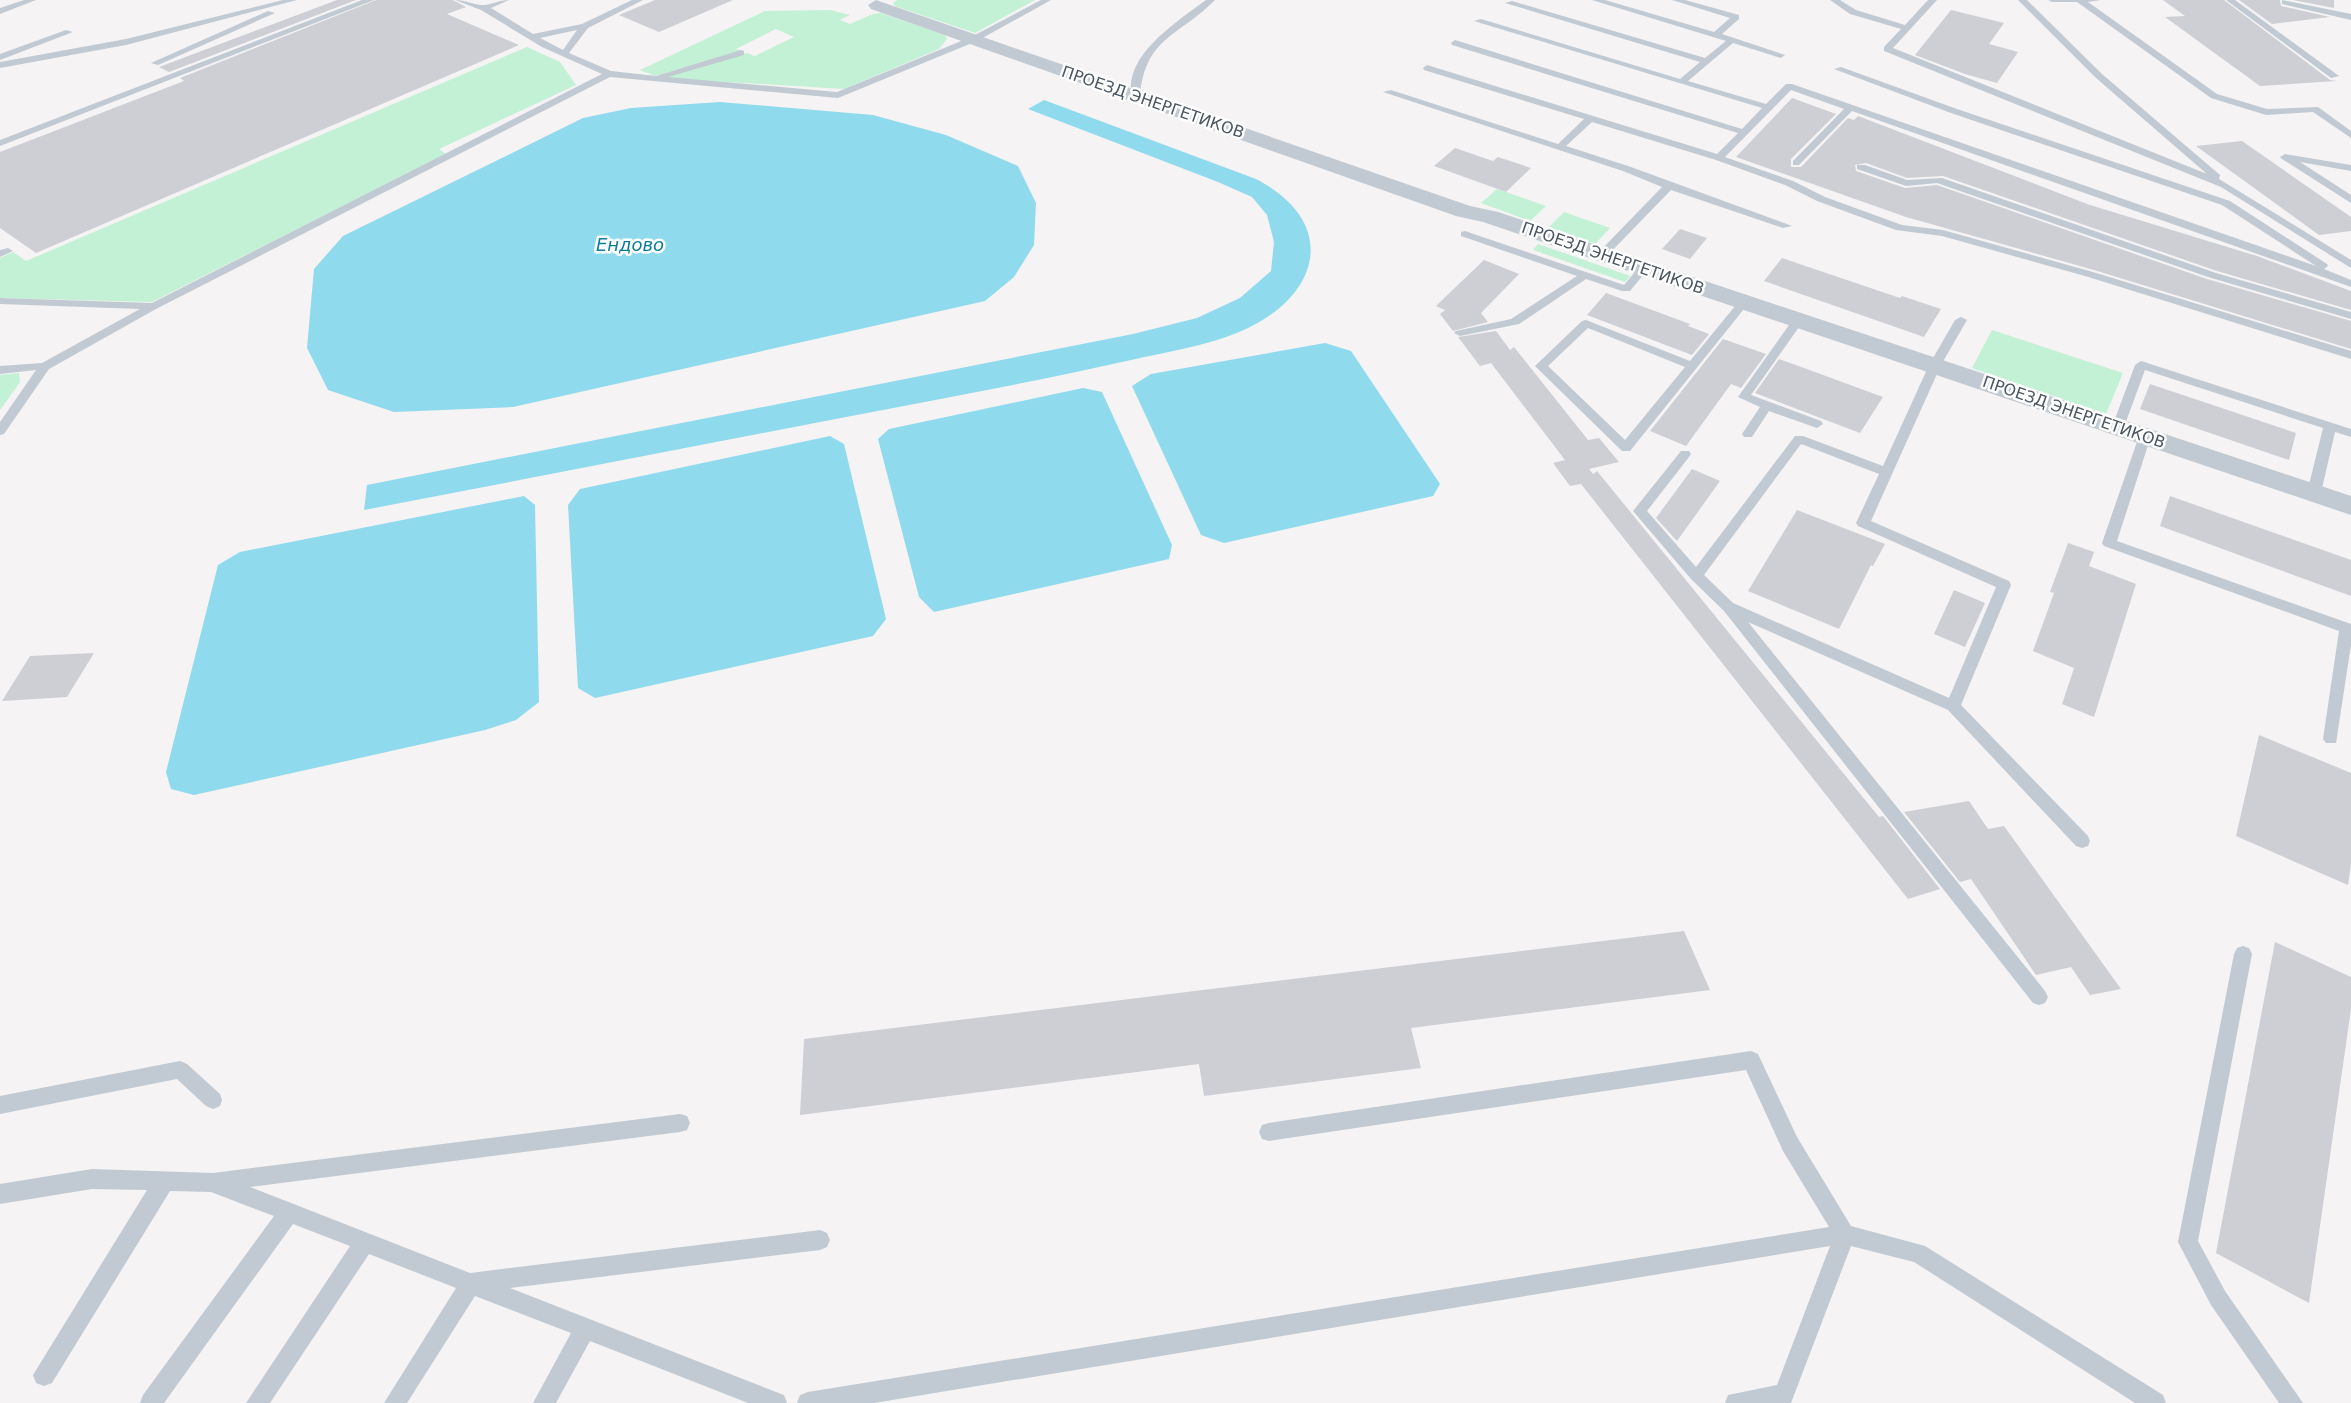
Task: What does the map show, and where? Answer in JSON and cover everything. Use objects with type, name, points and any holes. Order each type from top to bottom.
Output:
[{"type":"street","name":"ПРОЕЗД ЭНЕРГЕТИКОВ","points":[[882,3],[974,39],[1464,211],[1490,217],[1644,268],[2351,506]]},
{"type":"lane","points":[[0,11],[32,0]]},
{"type":"lane","points":[[0,65],[126,42],[293,0]]},
{"type":"lane","points":[[155,63],[302,0]]},
{"type":"lane","points":[[0,142],[370,0]]},
{"type":"lane","points":[[459,0],[484,8],[564,54],[609,74],[838,95],[974,39],[1047,0]]},
{"type":"lane","points":[[484,8],[505,0]]},
{"type":"lane","points":[[532,37],[585,26],[639,0]]},
{"type":"lane","points":[[1135,95],[1138,71],[1152,50],[1176,26],[1211,0]]},
{"type":"lane","points":[[1596,0],[1781,55]]},
{"type":"lane","points":[[1676,0],[1736,16],[1716,34]]},
{"type":"lane","points":[[1834,0],[1853,12],[1907,28]]},
{"type":"lane","points":[[1933,0],[1887,50],[2225,185]]},
{"type":"lane","points":[[2022,0],[2099,76],[2225,185],[2351,265]]},
{"type":"lane","points":[[2052,0],[2097,0]]},
{"type":"lane","points":[[2079,0],[2214,96],[2266,112],[2314,109],[2351,135]]},
{"type":"lane","points":[[2230,0],[2334,76]]},
{"type":"lane","points":[[2285,2],[2351,17]]},
{"type":"lane","points":[[1509,3],[1707,61]]},
{"type":"lane","points":[[1478,21],[1767,107]]},
{"type":"lane","points":[[564,54],[585,26]]},
{"type":"lane","points":[[0,57],[69,32]]},
{"type":"lane","points":[[1681,82],[1732,40]]},
{"type":"lane","points":[[1455,44],[1743,132]]},
{"type":"lane","points":[[649,79],[741,53]]},
{"type":"lane","points":[[1426,68],[1719,158],[1790,183],[1821,199],[1899,228],[1943,232],[2089,274],[2351,355]]},
{"type":"lane","points":[[1838,69],[1953,111],[2226,203],[2351,284]]},
{"type":"lane","points":[[0,370],[45,366],[154,306],[609,74]]},
{"type":"lane","points":[[1719,158],[1789,86],[2340,278]]},
{"type":"lane","points":[[1388,92],[1787,226]]},
{"type":"lane","points":[[1796,163],[1851,107]]},
{"type":"lane","points":[[1559,148],[1590,119]]},
{"type":"lane","points":[[2351,168],[2286,157],[2351,200]]},
{"type":"lane","points":[[1861,167],[1906,183],[1938,180],[2212,275],[2351,316]]},
{"type":"lane","points":[[1602,255],[1669,186]]},
{"type":"lane","points":[[1465,234],[1626,289],[1644,268]]},
{"type":"lane","points":[[1460,333],[1515,322],[1585,275]]},
{"type":"lane","points":[[0,301],[154,306]]},
{"type":"lane","points":[[1692,366],[1586,323],[1541,366],[1626,448],[1744,302]]},
{"type":"lane","points":[[1798,320],[1744,397],[1817,424]]},
{"type":"lane","points":[[1953,706],[2004,585],[1863,523],[1935,365],[1961,320]]},
{"type":"lane","points":[[2118,427],[2141,365],[2351,433]]},
{"type":"lane","points":[[0,431],[45,366]]},
{"type":"lane","points":[[1748,434],[1767,405]]},
{"type":"lane","points":[[2314,493],[2330,426]]},
{"type":"lane","points":[[2145,436],[2109,543],[2349,630],[2331,740]]},
{"type":"lane","points":[[1696,576],[1799,439],[1887,472]]},
{"type":"lane","points":[[1685,454],[1640,511],[1696,576],[1728,607],[2039,997]]},
{"type":"lane","points":[[1728,607],[1953,706],[2082,841]]},
{"type":"lane","points":[[2243,954],[2188,1242],[2218,1299],[2292,1403]]},
{"type":"lane","points":[[1269,1132],[1751,1060],[1790,1144],[1845,1234]]},
{"type":"lane","points":[[0,1105],[180,1070],[213,1100]]},
{"type":"lane","points":[[2,1198],[92,1179],[211,1182],[680,1123]]},
{"type":"lane","points":[[44,1375],[165,1180]]},
{"type":"lane","points":[[211,1182],[776,1403]]},
{"type":"lane","points":[[151,1403],[289,1212]]},
{"type":"lane","points":[[1736,1403],[1784,1395],[1845,1234]]},
{"type":"lane","points":[[808,1403],[1845,1234],[1918,1253],[2155,1403]]},
{"type":"lane","points":[[471,1283],[820,1240]]},
{"type":"lane","points":[[257,1403],[365,1242]]},
{"type":"lane","points":[[395,1403],[471,1283]]},
{"type":"lane","points":[[543,1403],[585,1328]]},
{"type":"green space","points":[[897,0],[1035,0],[975,33],[895,6],[893,3]]},
{"type":"green space","points":[[830,10],[850,15],[840,20],[850,24],[881,13],[945,35],[947,39],[939,49],[844,89],[660,78],[747,53],[755,56],[794,37],[776,29],[736,49],[742,51],[655,76],[640,70],[765,11]]},
{"type":"green space","points":[[527,47],[560,62],[576,85],[439,149],[446,154],[152,302],[0,298],[0,258],[13,252],[26,261]]},
{"type":"green space","points":[[1497,189],[1546,206],[1530,221],[1481,203]]},
{"type":"green space","points":[[1564,212],[1610,228],[1595,244],[1549,227]]},
{"type":"green space","points":[[1538,244],[1630,276],[1625,282],[1533,250]]},
{"type":"green space","points":[[1992,330],[2123,373],[2106,414],[1972,368]]},
{"type":"green space","points":[[19,373],[20,382],[0,410],[0,375]]},
{"type":"water","points":[[1044,100],[1256,179],[1283,197],[1301,217],[1310,238],[1310,260],[1302,281],[1288,300],[1266,318],[1239,332],[1186,348],[1006,386],[364,510],[367,485],[1133,334],[1197,318],[1240,298],[1271,271],[1274,242],[1267,215],[1252,197],[1028,109]]},
{"type":"water","name":"Ендово","points":[[720,102],[873,115],[946,135],[1018,166],[1036,203],[1034,245],[1014,277],[985,301],[513,407],[394,412],[328,390],[307,348],[314,269],[343,236],[583,118],[631,108]]},
{"type":"water","points":[[1325,343],[1351,351],[1440,484],[1433,496],[1224,543],[1201,535],[1132,386],[1151,374]]},
{"type":"water","points":[[1083,388],[1102,392],[1172,545],[1169,559],[934,612],[919,597],[878,439],[889,429]]},
{"type":"water","points":[[830,436],[844,444],[886,619],[873,636],[595,698],[578,688],[568,505],[580,489]]},
{"type":"water","points":[[524,496],[535,505],[539,702],[516,720],[485,730],[194,795],[171,789],[166,772],[218,565],[240,552]]},
{"type":"building","points":[[337,0],[356,0],[169,72],[159,67]]},
{"type":"building","points":[[376,0],[453,0],[466,7],[447,14],[519,45],[36,253],[0,228],[0,152],[184,81],[180,78]]},
{"type":"building","points":[[655,0],[733,0],[659,32],[619,15]]},
{"type":"building","points":[[2163,0],[2224,0],[2330,80],[2337,81],[2260,86],[2165,17],[2185,16]]},
{"type":"building","points":[[2239,0],[2280,0],[2281,6],[2330,17],[2272,24]]},
{"type":"building","points":[[2293,0],[2334,0],[2334,8]]},
{"type":"building","points":[[1951,10],[2004,23],[1989,44],[2018,52],[1997,83],[1965,74],[1915,55]]},
{"type":"building","points":[[1792,98],[1836,114],[1791,159],[1791,167],[1801,167],[1848,118],[1854,120],[1858,116],[2090,205],[2257,256],[2351,291],[2351,310],[2217,271],[1943,176],[1907,178],[1866,163],[1855,165],[1856,171],[1905,188],[1937,185],[2207,279],[2351,321],[2351,349],[2094,270],[1906,217],[1736,157]]},
{"type":"building","points":[[2242,141],[2351,217],[2351,231],[2319,235],[2196,146]]},
{"type":"building","points":[[1455,148],[1493,161],[1498,157],[1531,168],[1506,192],[1434,166]]},
{"type":"building","points":[[1680,229],[1707,238],[1690,259],[1662,249]]},
{"type":"building","points":[[1782,258],[1900,298],[1902,296],[1941,309],[1924,337],[1764,281]]},
{"type":"building","points":[[1484,260],[1519,274],[1481,313],[1488,322],[1453,331],[1440,314],[1445,310],[1436,306]]},
{"type":"building","points":[[1606,293],[1690,324],[1688,326],[1709,334],[1692,355],[1587,315]]},
{"type":"building","points":[[1496,331],[1510,350],[1514,347],[1588,440],[1599,438],[1619,462],[1589,469],[1593,474],[1597,471],[1879,817],[1883,816],[1940,889],[1908,899],[1581,484],[1570,486],[1553,463],[1565,460],[1491,363],[1480,366],[1458,337]]},
{"type":"building","points":[[1723,339],[1766,354],[1741,388],[1731,384],[1686,446],[1650,431]]},
{"type":"building","points":[[1779,359],[1883,397],[1860,433],[1755,393]]},
{"type":"building","points":[[2150,384],[2296,433],[2289,460],[2140,409]]},
{"type":"building","points":[[1692,469],[1720,481],[1677,541],[1656,518]]},
{"type":"building","points":[[2170,496],[2351,560],[2351,596],[2160,526]]},
{"type":"building","points":[[1797,510],[1885,544],[1873,566],[1871,565],[1839,629],[1748,591]]},
{"type":"building","points":[[2068,543],[2094,552],[2089,566],[2136,584],[2094,717],[2062,704],[2074,668],[2033,651],[2054,593],[2050,592]]},
{"type":"building","points":[[1954,590],[1985,603],[1965,647],[1934,634]]},
{"type":"building","points":[[94,653],[67,697],[2,701],[30,656]]},
{"type":"building","points":[[2259,735],[2351,773],[2351,864],[2348,885],[2236,836]]},
{"type":"building","points":[[1969,801],[1988,829],[2004,826],[2121,989],[2090,995],[2071,967],[2036,975],[1971,879],[1960,882],[1904,812]]},
{"type":"building","points":[[1684,931],[1710,990],[1411,1028],[1421,1068],[1204,1096],[1199,1064],[800,1115],[804,1039]]},
{"type":"building","points":[[2275,942],[2351,977],[2351,1009],[2309,1303],[2216,1253]]}]
